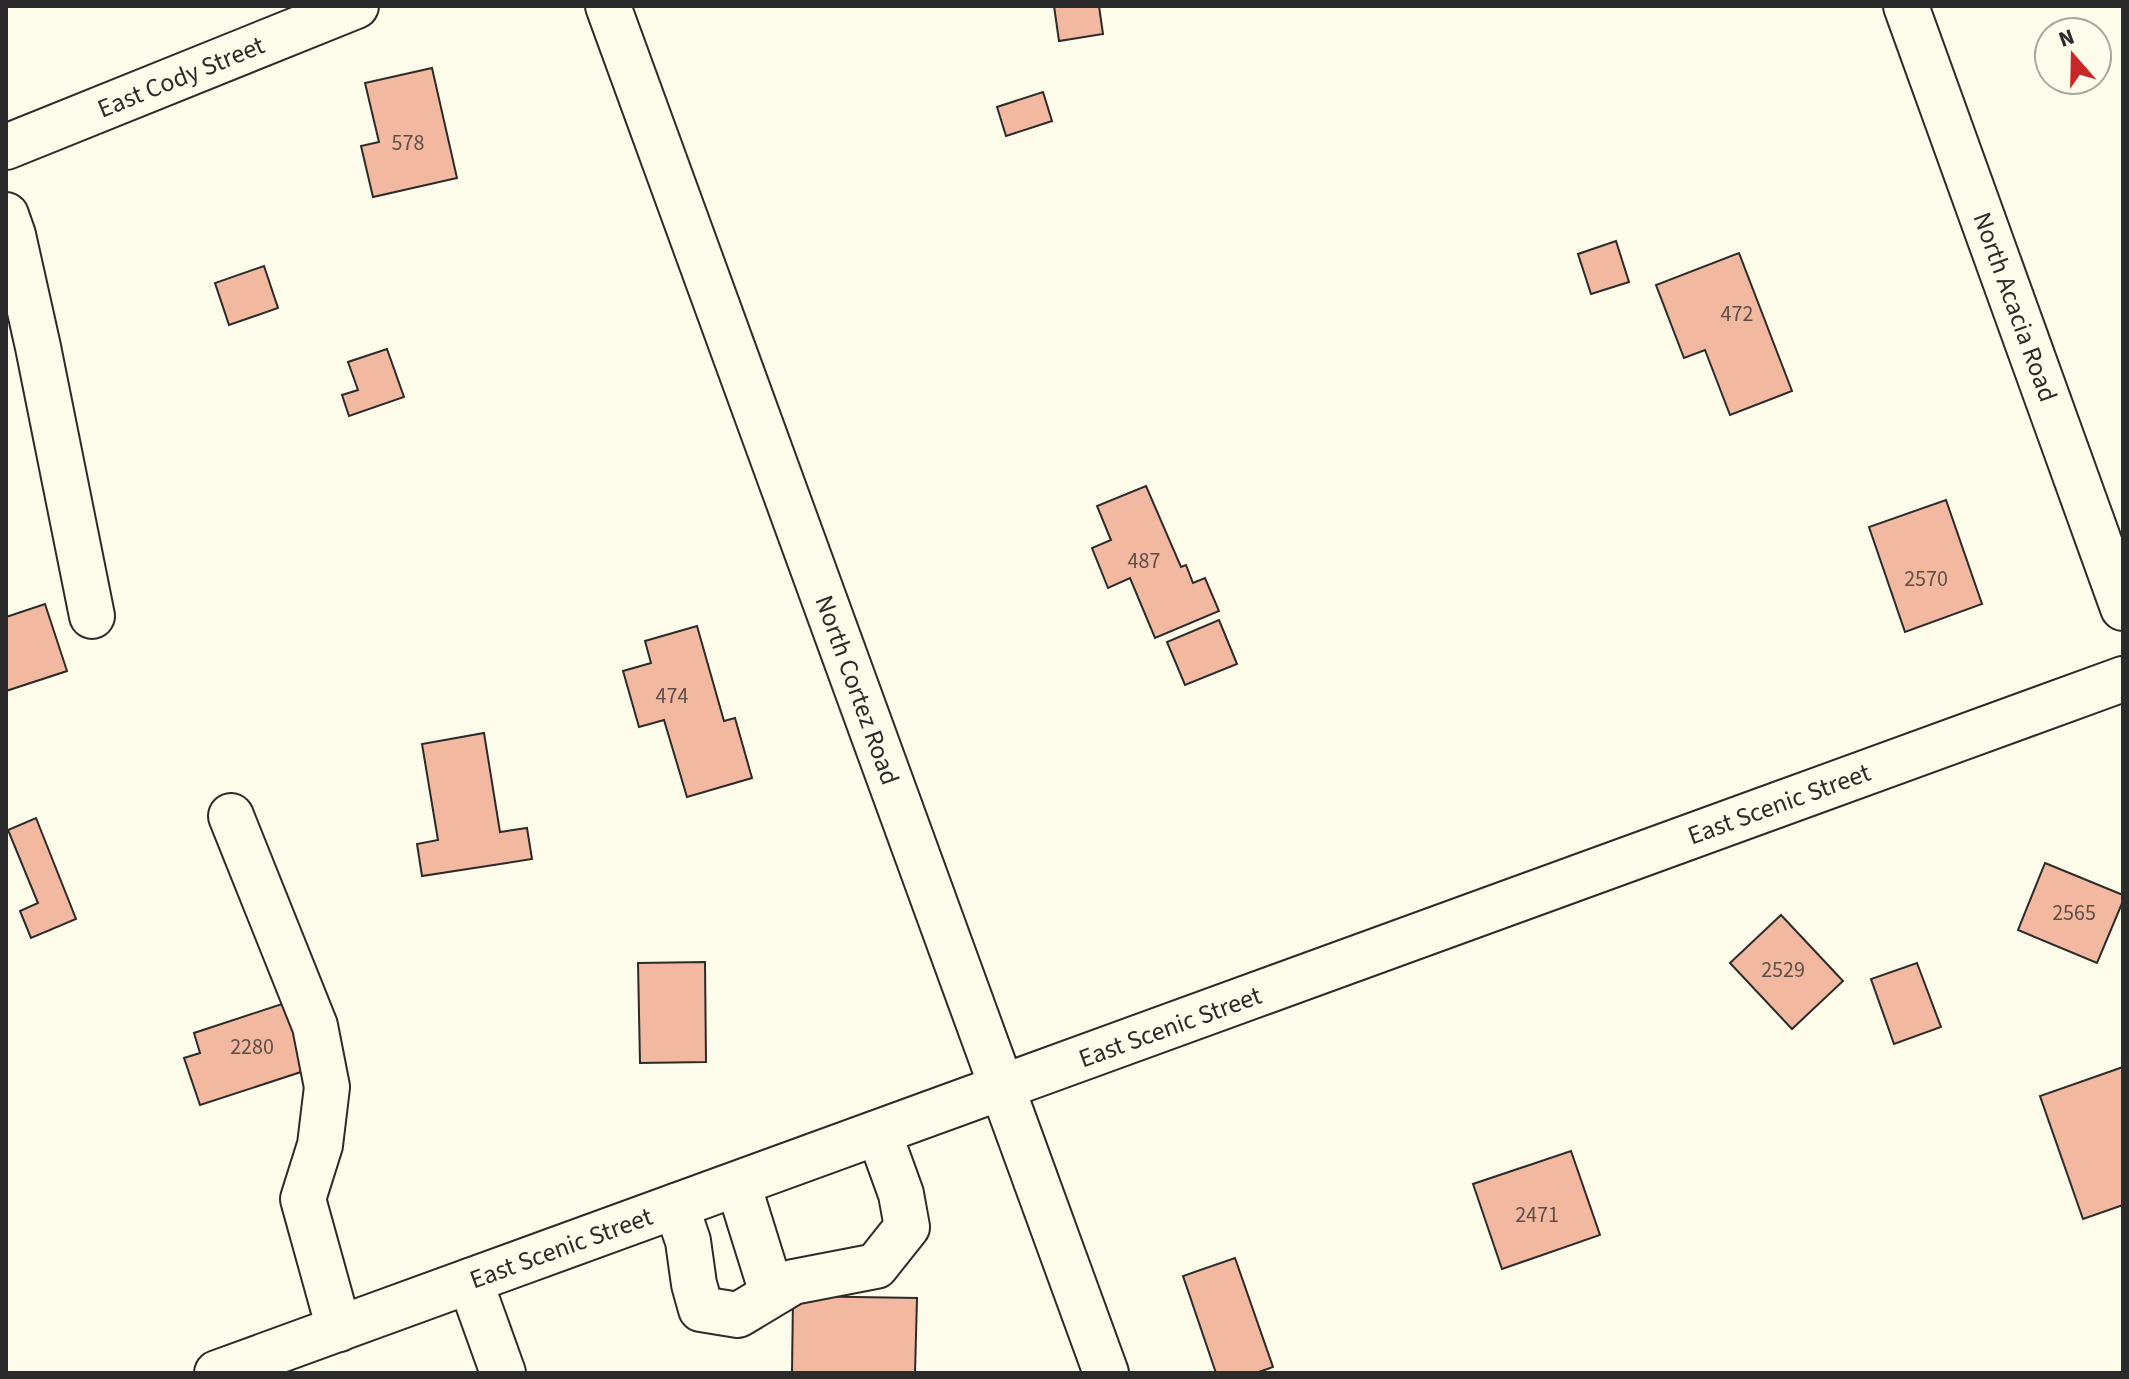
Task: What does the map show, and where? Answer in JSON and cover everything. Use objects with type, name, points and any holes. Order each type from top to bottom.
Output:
[{"type":"street","name":"East Cody Street","points":[[6,147],[356,6]]},
{"type":"street","name":"North Cortez Road","points":[[608,6],[1106,1373]]},
{"type":"street","name":"North Acacia Road","points":[[1906,6],[2123,608]]},
{"type":"street","points":[[6,215],[35,333],[92,616]]},
{"type":"street","name":"East Scenic Street","points":[[217,1373],[2123,679]]},
{"type":"street","points":[[231,816],[315,1026],[327,1087],[320,1145],[303,1199],[339,1329]]},
{"type":"street","points":[[676,1206],[688,1241],[701,1309],[738,1315],[793,1282],[876,1266],[907,1227],[901,1194],[879,1133]]},
{"type":"street","points":[[738,1184],[772,1293]]},
{"type":"street","points":[[470,1281],[503,1373]]},
{"type":"building","points":[[1054,6],[1099,6],[1103,34],[1059,41]]},
{"type":"building","points":[[432,68],[457,178],[373,197],[361,146],[379,142],[365,83]]},
{"type":"building","points":[[1043,92],[1052,121],[1006,136],[997,107]]},
{"type":"building","points":[[1616,241],[1629,282],[1591,294],[1578,254]]},
{"type":"building","points":[[1739,253],[1792,391],[1730,415],[1705,350],[1684,358],[1656,285]]},
{"type":"building","points":[[264,266],[278,308],[229,325],[215,283]]},
{"type":"building","points":[[387,349],[404,397],[349,416],[342,395],[358,390],[348,362]]},
{"type":"building","points":[[1146,486],[1181,567],[1186,565],[1193,583],[1205,578],[1219,611],[1155,638],[1130,578],[1108,588],[1092,548],[1111,540],[1097,506]]},
{"type":"building","points":[[1946,500],[1982,604],[1905,632],[1869,527]]},
{"type":"building","points":[[45,604],[67,671],[6,691],[6,617]]},
{"type":"building","points":[[1219,620],[1237,664],[1185,685],[1167,642]]},
{"type":"building","points":[[697,626],[724,721],[735,718],[752,778],[687,797],[664,720],[639,727],[623,671],[651,663],[645,641]]},
{"type":"building","points":[[484,733],[500,832],[527,828],[532,859],[422,876],[417,844],[438,840],[422,744]]},
{"type":"building","points":[[36,818],[76,919],[31,938],[20,911],[38,903],[8,830]]},
{"type":"building","points":[[2045,863],[2123,895],[2097,963],[2018,930]]},
{"type":"building","points":[[1781,915],[1843,981],[1792,1029],[1730,963]]},
{"type":"building","points":[[705,962],[706,1062],[640,1063],[638,963]]},
{"type":"building","points":[[1917,963],[1941,1027],[1894,1044],[1871,979]]},
{"type":"building","points":[[285,1003],[307,1070],[200,1105],[184,1058],[200,1053],[194,1033]]},
{"type":"building","points":[[2123,1067],[2123,1205],[2083,1219],[2040,1096]]},
{"type":"building","points":[[1571,1151],[1600,1235],[1502,1269],[1473,1184]]},
{"type":"building","points":[[1235,1258],[1273,1367],[1256,1373],[1216,1373],[1183,1276]]},
{"type":"building","points":[[793,1296],[917,1298],[915,1373],[792,1373]]}]
